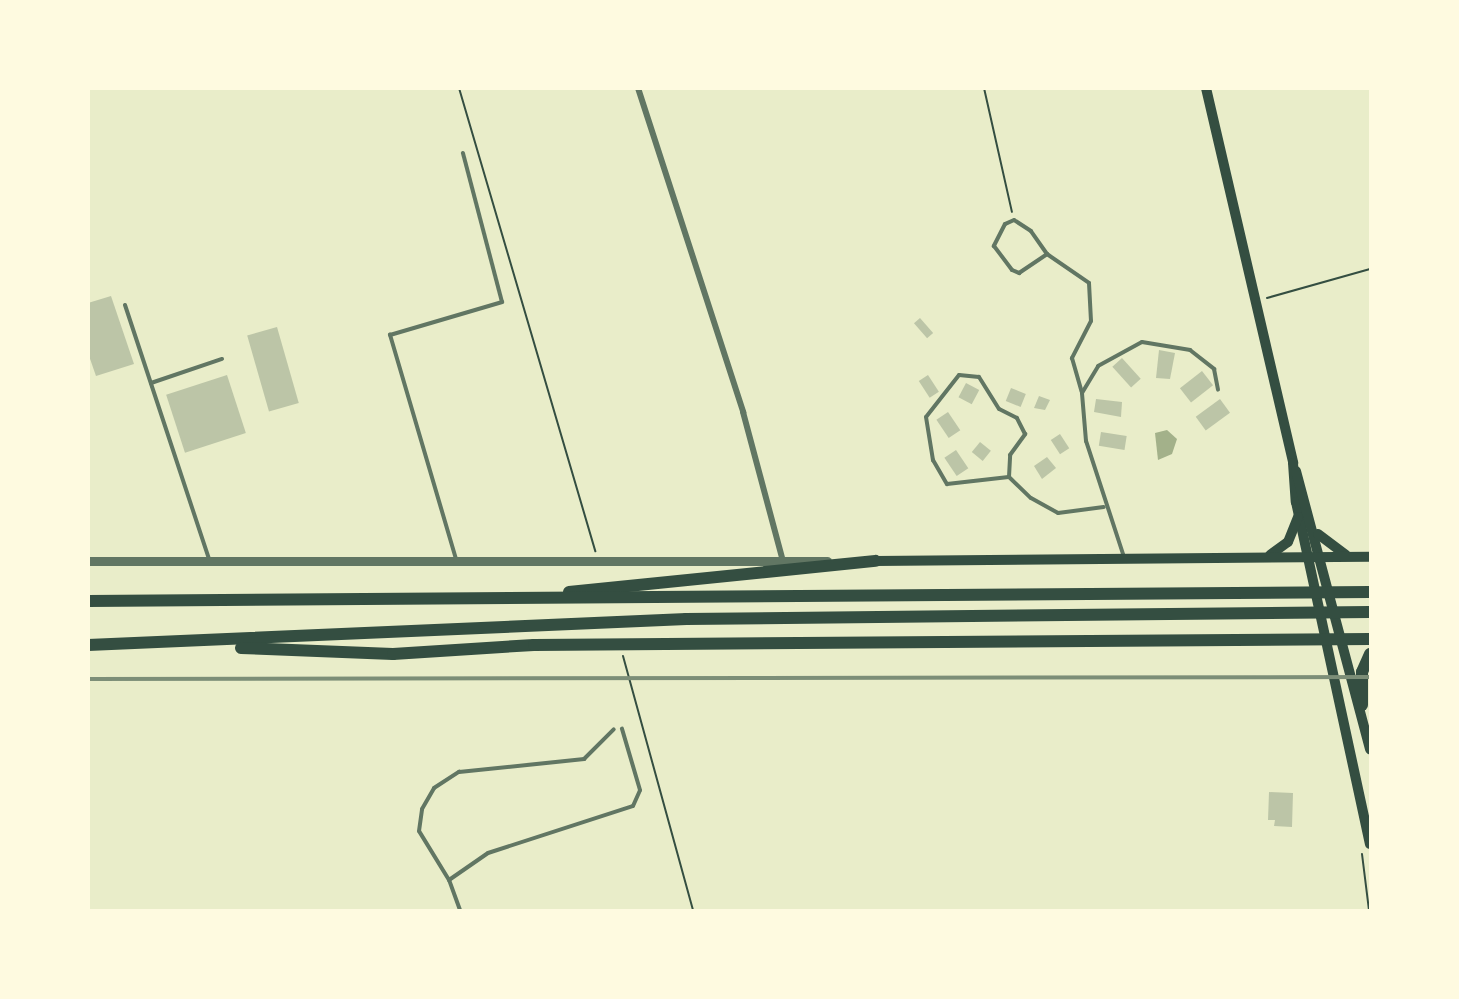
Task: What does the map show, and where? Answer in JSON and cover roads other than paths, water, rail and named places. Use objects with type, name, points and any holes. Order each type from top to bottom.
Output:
[{"type":"highway","points":[[495,600],[875,561]]},
{"type":"highway","points":[[88,601],[495,600],[1364,592]]},
{"type":"highway","points":[[140,645],[663,620],[1367,612]]},
{"type":"highway","points":[[88,645],[393,654],[621,645],[1371,639]]},
{"type":"highway","points":[[1365,712],[1362,672],[1371,654]]},
{"type":"main road","points":[[1206,88],[1293,463],[1316,531],[1365,712],[1371,749]]},
{"type":"main road","points":[[1293,463],[1299,513],[1371,844]]},
{"type":"main road","points":[[1265,556],[1288,543],[1299,513]]},
{"type":"main road","points":[[1316,531],[1331,548],[1352,557]]},
{"type":"main road","points":[[875,561],[1265,556],[1371,557]]},
{"type":"main road","points":[[1335,680],[1348,715],[1365,712]]},
{"type":"street","points":[[638,88],[743,412],[783,561]]},
{"type":"street","points":[[88,561],[456,559],[875,561]]},
{"type":"lane","points":[[456,559],[390,335],[502,302],[463,153]]},
{"type":"lane","points":[[1047,254],[1019,273],[1012,270],[994,246],[1005,224],[1014,220],[1031,231],[1047,254],[1089,283],[1091,321],[1072,358],[1082,393],[1086,441],[1104,507],[1124,558]]},
{"type":"lane","points":[[125,305],[210,562]]},
{"type":"lane","points":[[1082,393],[1098,366],[1142,342],[1190,350],[1214,369],[1218,390]]},
{"type":"lane","points":[[151,383],[222,359]]},
{"type":"lane","points":[[1009,477],[947,484],[933,460],[926,417],[959,375],[979,377],[999,409],[1017,418],[1025,434],[1010,455],[1009,477],[1030,498],[1058,513],[1104,507]]},
{"type":"lane","points":[[460,910],[449,880],[419,831],[425,802],[442,782],[459,772],[585,759],[614,729]]},
{"type":"lane","points":[[449,880],[488,853],[633,806],[640,790],[622,729]]},
{"type":"railway","points":[[88,679],[1370,677]]}]
